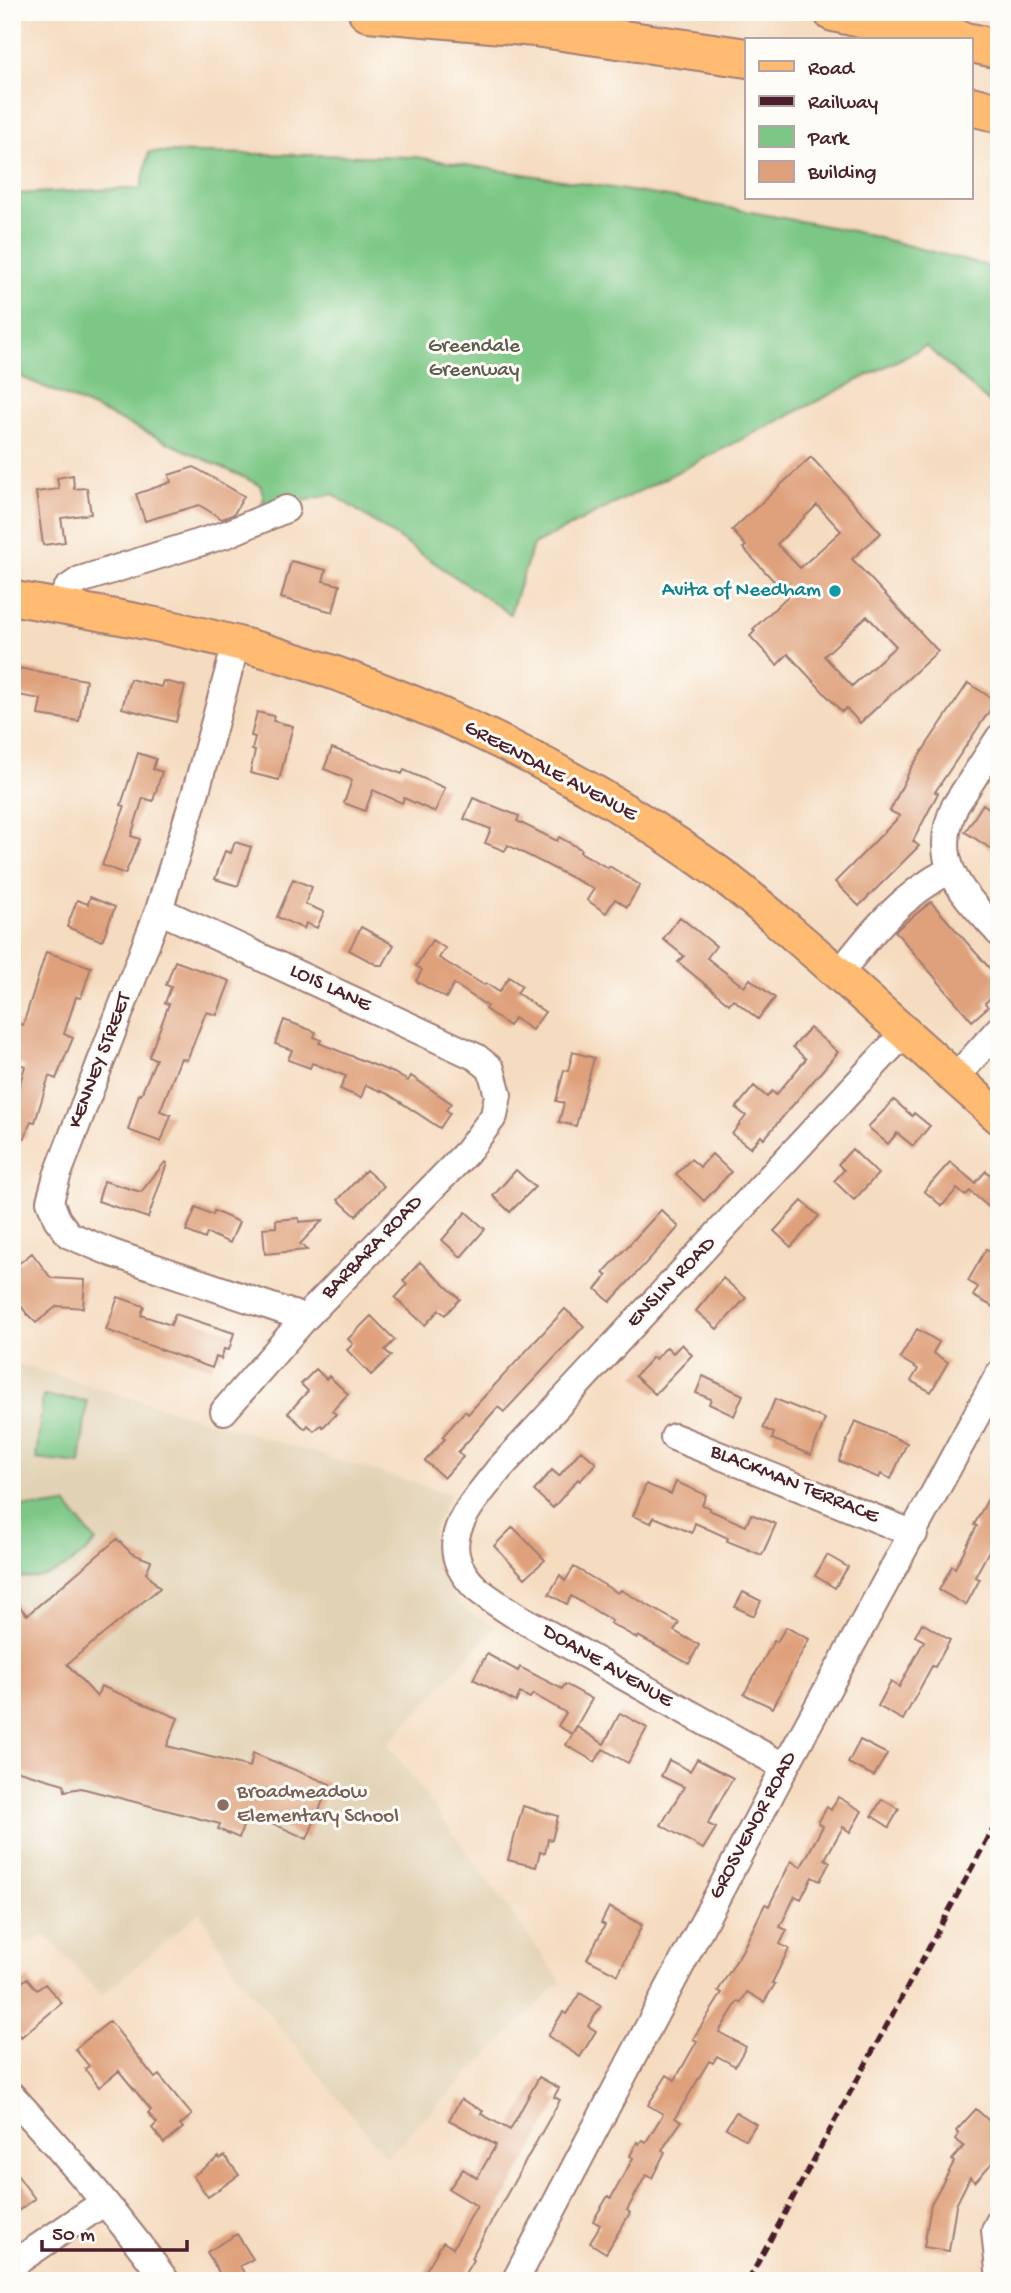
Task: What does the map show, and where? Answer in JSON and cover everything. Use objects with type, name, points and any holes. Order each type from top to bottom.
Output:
[{"type":"highway","points":[[368,12],[534,27],[745,58]]},
{"type":"highway","points":[[833,12],[952,38]]},
{"type":"highway","points":[[972,43],[999,49]]},
{"type":"highway","points":[[972,106],[999,113]]},
{"type":"main road","name":"GREENDALE AVENUE","points":[[12,597],[236,644],[328,671],[476,731],[562,775],[670,839],[745,893],[999,1117]]},
{"type":"street","points":[[58,606],[67,589],[80,580],[227,534],[286,509]]},
{"type":"street","name":"KENNEY STREET","points":[[236,644],[159,910],[57,1176],[50,1201],[57,1219],[69,1235],[112,1253],[305,1318]]},
{"type":"street","points":[[999,738],[961,796],[950,817],[945,841],[950,870],[966,896],[999,933]]},
{"type":"street","points":[[839,974],[886,916],[915,891],[950,870]]},
{"type":"street","name":"LOIS LANE","points":[[159,910],[476,1057],[491,1069],[493,1077]]},
{"type":"street","points":[[955,1078],[999,1029]]},
{"type":"street","name":"ENSLIN ROAD","points":[[454,1543],[464,1513],[499,1469],[904,1033]]},
{"type":"street","name":"BARBARA ROAD","points":[[224,1411],[305,1318],[467,1152],[494,1116],[498,1095],[493,1077]]},
{"type":"street","name":"GROSVENOR ROAD","points":[[515,2281],[785,1767],[999,1374]]},
{"type":"street","name":"BLACKMAN TERRACE","points":[[674,1437],[914,1534]]},
{"type":"street","name":"DOANE AVENUE","points":[[454,1543],[461,1571],[479,1590],[513,1614],[785,1767]]},
{"type":"street","points":[[12,2096],[138,2242],[166,2281]]},
{"type":"street","points":[[12,2265],[103,2203]]},
{"type":"street","points":[[999,2222],[995,2230],[999,2270]]},
{"type":"shaded area","name":"Broadmeadow Elementary School","points":[[12,1362],[451,1494],[434,1526],[432,1546],[439,1572],[456,1600],[469,1612],[495,1627],[388,1744],[561,1981],[386,2157],[238,1976],[200,1912],[101,1996],[46,1935],[28,1946],[12,1926]]},
{"type":"green space","name":"Greendale Greenway","points":[[149,152],[416,157],[681,199],[852,231],[999,269],[999,411],[926,346],[533,545],[510,614],[333,494],[260,511],[264,498],[260,485],[12,373],[12,194],[141,188]]},
{"type":"green space","points":[[43,1396],[87,1401],[80,1464],[36,1459]]},
{"type":"green space","points":[[66,1504],[96,1542],[58,1571],[37,1577],[12,1576],[12,1506],[44,1507]]},
{"type":"building","name":"Avita of Needham","points":[[811,457],[881,533],[852,559],[938,651],[860,723],[846,708],[842,712],[788,654],[777,665],[750,636],[755,631],[753,629],[788,596],[743,548],[746,546],[732,530]],"holes":[[[817,505],[841,531],[800,568],[777,544]],[[867,616],[896,646],[852,686],[824,656]]]},
{"type":"building","points":[[194,467],[244,496],[234,514],[222,519],[199,505],[145,521],[136,494],[171,482],[169,475]]},
{"type":"building","points":[[73,475],[74,489],[87,488],[91,514],[61,518],[65,542],[43,545],[36,492],[59,489],[57,478]]},
{"type":"building","points":[[291,561],[326,570],[323,581],[340,585],[333,612],[281,598]]},
{"type":"building","points":[[12,667],[86,680],[79,721],[38,715],[41,699],[12,694]]},
{"type":"building","points":[[130,679],[161,687],[163,681],[185,686],[176,722],[122,708]]},
{"type":"building","points":[[968,683],[996,701],[935,792],[938,793],[913,841],[919,846],[859,906],[835,882],[900,816],[890,811],[911,768]]},
{"type":"building","points":[[257,712],[274,716],[273,721],[293,726],[279,780],[250,773],[255,751],[252,750],[255,737],[251,736]]},
{"type":"building","points":[[332,748],[402,774],[404,770],[445,788],[435,812],[404,798],[402,803],[373,790],[365,811],[344,803],[352,780],[324,769]]},
{"type":"building","points":[[138,753],[156,759],[153,769],[162,772],[153,801],[143,798],[131,836],[140,839],[125,874],[102,865],[125,806],[121,805]]},
{"type":"building","points":[[473,798],[519,816],[517,821],[557,841],[559,837],[581,849],[580,852],[640,885],[627,907],[615,899],[606,913],[587,900],[594,889],[508,845],[505,851],[485,843],[491,829],[464,819]]},
{"type":"building","points":[[983,804],[999,815],[999,854],[965,832]]},
{"type":"building","points":[[235,842],[251,847],[238,886],[215,879],[225,851],[231,853]]},
{"type":"building","points":[[293,879],[312,887],[305,904],[324,912],[317,928],[306,923],[304,929],[277,917]]},
{"type":"building","points":[[90,897],[115,907],[102,941],[67,927],[77,900],[88,904]]},
{"type":"building","points":[[931,902],[999,979],[999,991],[985,1003],[988,1007],[972,1021],[895,931]]},
{"type":"building","points":[[680,917],[716,946],[707,958],[744,987],[750,979],[775,998],[758,1019],[733,999],[729,1004],[678,962],[684,956],[663,939]]},
{"type":"building","points":[[361,927],[394,945],[383,965],[377,965],[349,950]]},
{"type":"building","points":[[432,940],[445,948],[439,958],[484,985],[486,983],[499,992],[509,977],[522,986],[517,993],[545,1012],[532,1030],[514,1018],[509,1026],[485,1009],[487,1006],[454,984],[446,998],[416,981],[422,970],[416,966]]},
{"type":"building","points":[[46,952],[91,967],[81,998],[76,997],[64,1034],[73,1038],[56,1079],[49,1076],[35,1122],[31,1121],[25,1138],[12,1134],[12,1098],[15,1099],[25,1066],[14,1062],[17,1055],[12,1053],[12,1036],[18,1023],[23,1025]]},
{"type":"building","points":[[175,961],[230,981],[217,1015],[206,1012],[187,1060],[181,1058],[160,1111],[171,1115],[161,1142],[128,1130],[139,1094],[141,1095],[156,1059],[149,1057],[169,1004],[165,1003],[171,987],[166,985]]},
{"type":"building","points":[[284,1020],[316,1032],[314,1037],[321,1040],[319,1043],[408,1081],[411,1076],[451,1103],[446,1110],[450,1113],[440,1128],[388,1094],[366,1085],[361,1098],[340,1089],[346,1076],[312,1063],[310,1068],[288,1060],[292,1050],[275,1044]]},
{"type":"building","points":[[810,1028],[838,1052],[764,1139],[761,1136],[750,1148],[732,1134],[746,1116],[736,1108],[754,1086],[767,1097],[772,1091],[776,1095],[806,1059],[793,1047]]},
{"type":"building","points":[[573,1052],[594,1058],[576,1126],[559,1122],[564,1103],[556,1101],[564,1070],[568,1071]]},
{"type":"building","points":[[894,1100],[912,1116],[914,1113],[930,1126],[913,1146],[897,1133],[888,1144],[868,1127]]},
{"type":"building","points":[[852,1149],[878,1174],[854,1200],[834,1181],[844,1170],[838,1164]]},
{"type":"building","points":[[712,1154],[731,1172],[704,1201],[676,1174],[691,1159],[700,1167]]},
{"type":"building","points":[[165,1162],[167,1163],[148,1218],[98,1201],[104,1181],[141,1192]]},
{"type":"building","points":[[950,1162],[975,1183],[986,1171],[999,1183],[999,1216],[970,1191],[965,1196],[957,1189],[942,1206],[924,1191]]},
{"type":"building","points":[[366,1170],[384,1186],[356,1216],[338,1200]]},
{"type":"building","points":[[516,1170],[535,1187],[510,1212],[493,1196]]},
{"type":"building","points":[[802,1201],[819,1216],[791,1247],[774,1231]]},
{"type":"building","points":[[196,1207],[213,1215],[214,1211],[239,1222],[230,1243],[207,1233],[205,1239],[186,1231]]},
{"type":"building","points":[[661,1210],[679,1227],[610,1302],[596,1289],[607,1276],[603,1273]]},
{"type":"building","points":[[466,1212],[485,1229],[461,1257],[442,1240]]},
{"type":"building","points":[[299,1218],[299,1222],[323,1220],[300,1244],[307,1250],[265,1254],[263,1228],[276,1227],[276,1220]]},
{"type":"building","points":[[986,1249],[999,1256],[999,1310],[973,1296],[978,1287],[968,1281]]},
{"type":"building","points":[[32,1253],[51,1278],[85,1280],[83,1308],[57,1306],[36,1323],[27,1314],[12,1294],[12,1269]]},
{"type":"building","points":[[420,1262],[460,1299],[445,1315],[439,1310],[425,1325],[395,1298],[407,1285],[403,1281]]},
{"type":"building","points":[[723,1278],[746,1298],[717,1329],[696,1311]]},
{"type":"building","points":[[118,1297],[144,1306],[141,1315],[171,1325],[175,1314],[234,1333],[229,1350],[224,1349],[221,1359],[216,1357],[212,1368],[106,1330]]},
{"type":"building","points":[[565,1309],[584,1326],[504,1412],[498,1407],[458,1452],[463,1457],[444,1478],[425,1461],[445,1439],[442,1437],[465,1411],[468,1414]]},
{"type":"building","points":[[371,1316],[395,1340],[385,1350],[391,1356],[371,1375],[347,1350],[353,1344],[348,1339]]},
{"type":"building","points":[[917,1329],[939,1342],[933,1353],[948,1362],[931,1392],[911,1381],[918,1369],[900,1358]]},
{"type":"building","points":[[682,1344],[692,1355],[655,1394],[635,1376],[667,1347],[673,1353]]},
{"type":"building","points":[[316,1369],[326,1379],[329,1376],[348,1394],[332,1411],[336,1414],[323,1427],[321,1425],[314,1431],[308,1425],[305,1429],[288,1413],[308,1391],[301,1384]]},
{"type":"building","points":[[703,1376],[743,1395],[734,1416],[709,1404],[711,1399],[696,1393]]},
{"type":"building","points":[[775,1399],[825,1419],[811,1455],[772,1439],[774,1433],[763,1428]]},
{"type":"building","points":[[855,1421],[907,1443],[891,1479],[881,1474],[879,1478],[839,1461]]},
{"type":"building","points":[[581,1450],[596,1463],[553,1508],[534,1491],[552,1470],[559,1476]]},
{"type":"building","points":[[999,1478],[999,1532],[975,1577],[980,1579],[966,1605],[939,1590],[952,1566],[955,1568]]},
{"type":"building","points":[[676,1482],[706,1495],[702,1505],[710,1508],[709,1510],[746,1526],[751,1514],[776,1524],[762,1555],[727,1541],[728,1538],[695,1523],[692,1533],[654,1517],[651,1523],[633,1516],[646,1484],[671,1494]]},
{"type":"building","points":[[513,1527],[545,1560],[525,1578],[494,1546]]},
{"type":"building","name":"Broadmeadow Elementary School","points":[[117,1539],[131,1553],[151,1561],[146,1573],[160,1588],[67,1664],[97,1697],[101,1686],[178,1718],[167,1746],[250,1767],[253,1753],[330,1784],[307,1839],[248,1812],[239,1838],[218,1829],[220,1824],[81,1788],[65,1791],[64,1784],[12,1769],[12,1598],[27,1615]]},
{"type":"building","points":[[827,1555],[848,1567],[835,1588],[815,1576]]},
{"type":"building","points":[[574,1567],[618,1593],[621,1590],[679,1623],[674,1631],[699,1645],[689,1664],[610,1623],[612,1621],[571,1596],[567,1604],[549,1594],[560,1575],[565,1581]]},
{"type":"building","points":[[743,1592],[761,1601],[754,1616],[735,1607]]},
{"type":"building","points":[[922,1623],[950,1640],[935,1667],[932,1666],[903,1720],[878,1706],[891,1682],[899,1687],[924,1641],[915,1636]]},
{"type":"building","points":[[786,1627],[809,1639],[773,1708],[744,1694],[774,1641],[777,1642]]},
{"type":"building","points":[[487,1654],[518,1671],[520,1667],[562,1689],[565,1684],[592,1699],[572,1734],[558,1726],[566,1713],[533,1694],[530,1698],[520,1693],[516,1702],[473,1679]]},
{"type":"building","points":[[620,1713],[647,1728],[628,1763],[603,1749],[595,1762],[566,1745],[577,1727],[604,1744]]},
{"type":"building","points":[[860,1740],[887,1754],[874,1776],[848,1763]]},
{"type":"building","points":[[697,1759],[733,1778],[709,1821],[708,1824],[716,1828],[703,1849],[661,1825],[684,1787],[661,1776],[669,1760],[690,1771]]},
{"type":"building","points":[[838,1797],[862,1811],[850,1832],[843,1827],[825,1859],[830,1862],[820,1881],[812,1877],[801,1899],[795,1896],[780,1927],[787,1930],[780,1944],[789,1949],[772,1983],[775,1984],[764,2002],[747,1992],[741,2003],[738,2001],[719,2032],[746,2047],[735,2066],[717,2056],[713,2063],[709,2061],[675,2118],[681,2122],[662,2150],[665,2152],[652,2178],[646,2175],[627,2210],[630,2213],[606,2253],[590,2243],[600,2225],[593,2221],[608,2196],[611,2198],[633,2158],[630,2156],[637,2142],[646,2142],[663,2114],[648,2105],[667,2075],[675,2080],[697,2041],[693,2039],[722,1993],[718,1991],[742,1951],[765,1904],[769,1906],[791,1861],[801,1867],[823,1826],[818,1823],[827,1807],[831,1810]]},
{"type":"building","points":[[882,1799],[899,1809],[889,1827],[872,1816]]},
{"type":"building","points":[[523,1806],[558,1816],[552,1840],[548,1839],[545,1853],[540,1852],[536,1867],[508,1860]]},
{"type":"building","points":[[609,1907],[642,1925],[618,1975],[587,1959],[605,1925],[601,1923]]},
{"type":"building","points":[[27,1978],[37,1990],[45,1984],[62,2003],[21,2037],[12,2027],[12,1991]]},
{"type":"building","points":[[580,1993],[601,2006],[588,2026],[596,2031],[580,2057],[548,2036],[563,2012],[566,2014]]},
{"type":"building","points":[[110,2021],[155,2078],[159,2075],[192,2115],[180,2125],[183,2128],[164,2143],[152,2128],[157,2123],[148,2113],[151,2110],[119,2071],[99,2087],[85,2069],[89,2066],[75,2049]]},
{"type":"building","points":[[539,2077],[559,2088],[554,2097],[560,2100],[471,2258],[473,2260],[463,2277],[456,2273],[452,2281],[440,2281],[425,2272],[443,2242],[453,2248],[477,2206],[449,2189],[463,2169],[477,2178],[496,2145],[449,2120],[461,2099],[510,2130]]},
{"type":"building","points":[[976,2109],[998,2129],[991,2137],[999,2145],[999,2155],[975,2182],[970,2177],[956,2205],[949,2251],[924,2247],[931,2204],[954,2162],[952,2160],[964,2146],[955,2139],[959,2134],[956,2131]]},
{"type":"building","points":[[736,2112],[756,2124],[746,2140],[726,2128]]},
{"type":"building","points":[[225,2156],[239,2175],[208,2197],[193,2176],[219,2157],[220,2159]]},
{"type":"building","points":[[12,2168],[35,2199],[12,2215]]},
{"type":"building","points":[[237,2234],[253,2259],[240,2266],[249,2281],[224,2281],[207,2252]]},
{"type":"railway","points":[[748,2281],[999,1818]]},
{"type":"place","name":"Avita of Needham","points":[[835,591]]},
{"type":"place","name":"Broadmeadow Elementary School","points":[[223,1805]]}]
